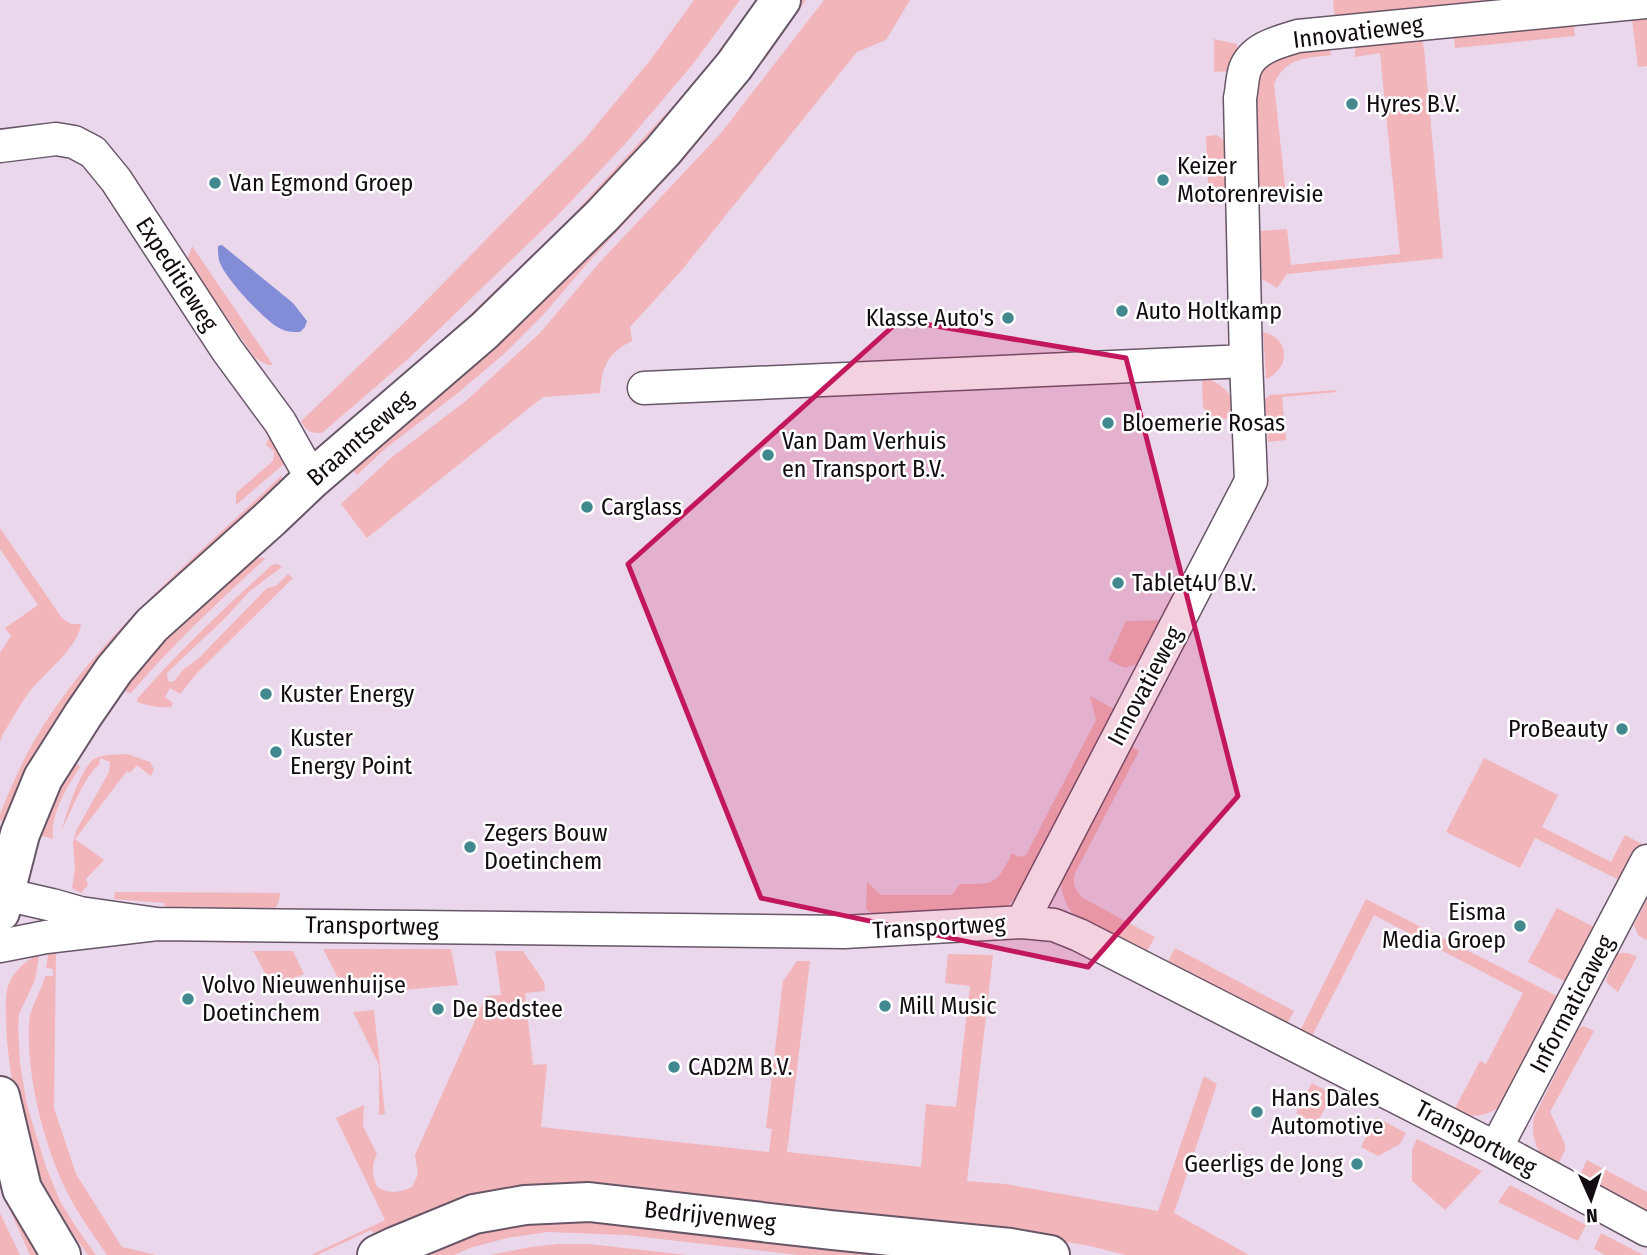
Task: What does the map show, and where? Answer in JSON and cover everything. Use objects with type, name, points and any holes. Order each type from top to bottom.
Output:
[{"type":"street","name":"Braamtseweg","points":[[1,901],[20,834],[43,779],[114,670],[152,625],[312,479],[484,331],[602,216],[663,151],[734,66],[781,0]]},
{"type":"street","name":"Innovatieweg","points":[[1022,922],[1251,481],[1240,98],[1246,68],[1256,55],[1270,44],[1298,36],[1647,2]]},
{"type":"street","name":"Expeditieweg","points":[[0,146],[56,139],[74,142],[93,152],[116,180],[227,350],[280,422],[312,479]]},
{"type":"street","points":[[644,388],[1246,361]]},
{"type":"street","name":"Informaticaweg","points":[[1496,1148],[1647,861]]},
{"type":"street","name":"Transportweg","points":[[1,901],[52,905],[80,913],[157,924]]},
{"type":"street","name":"Transportweg","points":[[0,946],[46,937],[157,924],[844,932],[1022,922],[1054,925],[1079,935],[1496,1148],[1647,1230]]},
{"type":"street","points":[[0,1096],[22,1189],[61,1255]]},
{"type":"street","name":"Bedrijvenweg","points":[[377,1255],[474,1214],[525,1205],[589,1202],[1010,1248],[1050,1255]]},
{"type":"highlighted area","points":[[900,320],[1126,358],[1238,796],[1088,967],[761,898],[628,564]]},
{"type":"shaded area","points":[[694,0],[740,0],[693,64],[625,144],[557,216],[408,359],[322,433],[307,430],[301,421],[409,318],[584,140],[652,58]]},
{"type":"shaded area","points":[[797,0],[806,0],[768,55],[682,162],[543,315],[505,353],[385,449],[357,475],[351,468]]},
{"type":"shaded area","points":[[824,0],[910,0],[886,40],[857,52],[681,271],[630,327],[632,341],[607,362],[600,393],[543,397],[367,538],[341,504],[392,457],[467,400],[540,333],[600,262],[721,133]]},
{"type":"shaded area","points":[[1333,0],[1509,0],[1335,18]]},
{"type":"shaded area","points":[[1647,11],[1647,66],[1638,67],[1632,20],[1634,15]]},
{"type":"shaded area","points":[[1564,21],[1574,25],[1575,36],[1455,48],[1454,38],[1460,31]]},
{"type":"shaded area","points":[[1416,38],[1422,40],[1424,48],[1443,258],[1287,274],[1277,288],[1262,279],[1260,231],[1287,229],[1291,265],[1400,254],[1380,53],[1355,57],[1355,44]]},
{"type":"shaded area","points":[[1214,39],[1237,44],[1238,55],[1231,71],[1214,72]]},
{"type":"shaded area","points":[[1327,46],[1332,55],[1298,60],[1284,68],[1274,84],[1286,195],[1263,197],[1257,188],[1256,88],[1265,66],[1277,53]]},
{"type":"shaded area","points":[[682,96],[685,99],[535,263],[341,430],[471,314],[568,220]]},
{"type":"shaded area","points":[[1217,135],[1229,145],[1231,194],[1218,204],[1209,205],[1206,136]]},
{"type":"shaded area","points":[[192,246],[273,365],[255,358],[187,260]]},
{"type":"shaded area","points":[[1263,332],[1278,340],[1284,354],[1280,368],[1266,379]]},
{"type":"shaded area","points":[[1202,376],[1227,391],[1239,418],[1215,419],[1203,408]]},
{"type":"shaded area","points":[[1337,392],[1282,397],[1286,440],[1268,442],[1265,399],[1270,395]]},
{"type":"shaded area","points":[[269,438],[273,438],[285,463],[236,505],[236,493],[273,461],[274,451],[266,445]]},
{"type":"shaded area","points":[[282,475],[278,488],[8,824],[0,820],[8,795],[34,741],[87,667],[149,600]]},
{"type":"shaded area","points":[[0,528],[62,618],[71,624],[81,624],[79,633],[68,651],[26,696],[0,742],[0,653],[11,636],[5,628],[38,605],[0,549]]},
{"type":"shaded area","points":[[256,558],[266,558],[180,640],[131,693],[126,692],[125,682],[181,623],[243,564]]},
{"type":"shaded area","points":[[278,564],[282,567],[251,590],[167,673],[168,681],[173,682],[267,588],[276,586],[288,574],[293,578],[197,673],[180,694],[170,688],[165,697],[173,703],[171,707],[137,702],[153,681],[202,630],[272,565]]},
{"type":"shaded area","points":[[1164,620],[1137,664],[1125,668],[1108,660],[1126,621]]},
{"type":"shaded area","points":[[1090,696],[1114,709],[1027,879],[1016,897],[1005,908],[882,916],[866,909],[867,882],[881,895],[952,895],[960,884],[981,884],[994,880],[1012,853],[1018,857],[1026,855],[1096,720]]},
{"type":"shaded area","points":[[1127,744],[1139,751],[1075,873],[1074,884],[1083,898],[1155,937],[1146,953],[1077,918],[1065,901],[1061,881]]},
{"type":"shaded area","points":[[127,754],[150,762],[154,769],[151,776],[137,765],[130,773],[127,771],[75,839],[104,860],[86,879],[88,885],[81,893],[72,888],[75,868],[73,843],[76,831],[109,772],[110,762],[100,758],[99,765],[83,785],[62,830],[67,814],[89,763],[101,756]]},
{"type":"shaded area","points":[[1484,758],[1558,795],[1542,827],[1611,862],[1625,835],[1642,844],[1623,882],[1535,838],[1520,868],[1446,832]]},
{"type":"shaded area","points":[[76,763],[80,767],[57,811],[53,839],[39,835],[45,811]]},
{"type":"shaded area","points":[[115,892],[280,893],[277,905],[268,913],[166,913],[164,903],[114,899]]},
{"type":"shaded area","points":[[1366,899],[1563,999],[1508,1102],[1482,1115],[1469,1115],[1454,1110],[1480,1061],[1486,1064],[1523,993],[1374,915],[1311,1038],[1300,1031]]},
{"type":"shaded area","points":[[1647,899],[1646,940],[1638,935],[1634,925]]},
{"type":"shaded area","points":[[1557,908],[1598,929],[1569,984],[1528,962]]},
{"type":"shaded area","points":[[1175,948],[1294,1011],[1286,1026],[1167,963]]},
{"type":"shaded area","points":[[49,949],[56,949],[54,1108],[76,1174],[122,1247],[156,1255],[107,1255],[71,1200],[59,1176],[37,1103],[29,1048],[31,1011],[45,976],[53,976],[53,969],[46,968]]},
{"type":"shaded area","points":[[323,949],[451,949],[458,985],[347,995]]},
{"type":"shaded area","points":[[253,951],[293,951],[304,974],[273,988]]},
{"type":"shaded area","points":[[495,951],[523,951],[544,982],[545,991],[525,993],[533,1065],[547,1064],[541,1127],[769,1152],[772,1129],[766,1128],[783,981],[797,961],[810,961],[787,1152],[921,1167],[926,1104],[956,1107],[970,986],[945,983],[948,954],[993,955],[967,1181],[1005,1184],[1158,1211],[1204,1076],[1217,1084],[1174,1213],[1249,1255],[1126,1255],[1047,1239],[912,1224],[424,1218],[373,1233],[371,1230],[317,1255],[311,1255],[385,1220],[336,1118],[364,1105],[363,1126],[377,1154],[373,1170],[377,1187],[394,1192],[412,1187],[418,1174],[415,1155],[486,996],[501,995]]},
{"type":"shaded area","points":[[1617,954],[1637,957],[1618,992],[1606,980]]},
{"type":"shaded area","points":[[37,955],[39,957],[35,980],[19,1014],[18,1028],[27,1105],[46,1167],[60,1201],[96,1255],[88,1255],[46,1192],[27,1144],[16,1102],[7,1039],[6,994],[16,972]]},
{"type":"shaded area","points":[[374,1010],[385,1114],[379,1115],[379,1065],[353,1012]]},
{"type":"shaded area","points":[[1584,1026],[1594,1031],[1550,1112],[1565,1144],[1556,1169],[1544,1159],[1534,1140],[1534,1117],[1579,1028]]},
{"type":"shaded area","points":[[1312,1083],[1332,1094],[1317,1124],[1296,1113]]},
{"type":"shaded area","points":[[1376,1117],[1406,1133],[1400,1144],[1378,1156],[1361,1147]]},
{"type":"shaded area","points":[[1417,1139],[1482,1171],[1445,1210],[1412,1181],[1412,1149]]},
{"type":"shaded area","points":[[0,1150],[41,1255],[30,1255],[0,1188]]},
{"type":"shaded area","points":[[1587,1160],[1647,1192],[1647,1216],[1579,1177]]},
{"type":"shaded area","points":[[1510,1185],[1586,1225],[1578,1241],[1498,1202]]},
{"type":"shaded area","points":[[0,1213],[20,1255],[0,1255]]},
{"type":"shaded area","points":[[569,1220],[899,1255],[798,1255],[626,1235],[548,1232],[507,1238],[454,1255],[426,1255],[487,1232]]},
{"type":"shaded area","points":[[1601,1233],[1643,1255],[1605,1255],[1594,1249]]},
{"type":"shaded area","points":[[559,1244],[589,1244],[687,1255],[490,1255]]},
{"type":"water","points":[[222,245],[293,303],[307,321],[300,332],[279,328],[246,298],[220,263],[218,246]]},
{"type":"place","name":"Hyres B.V.","points":[[1352,104]]},
{"type":"place","name":"Keizer Motorenrevisie","points":[[1163,180]]},
{"type":"place","name":"Van Egmond Groep","points":[[215,183]]},
{"type":"place","name":"Auto Holtkamp","points":[[1122,311]]},
{"type":"place","name":"Klasse Auto's","points":[[1008,318]]},
{"type":"place","name":"Bloemerie Rosas","points":[[1108,423]]},
{"type":"place","name":"Van Dam Verhuis en Transport B.V.","points":[[768,455]]},
{"type":"place","name":"Carglass","points":[[587,507]]},
{"type":"place","name":"Tablet4U B.V.","points":[[1118,583]]},
{"type":"place","name":"Kuster Energy","points":[[266,694]]},
{"type":"place","name":"ProBeauty","points":[[1622,729]]},
{"type":"place","name":"Kuster Energy Point","points":[[276,752]]},
{"type":"place","name":"Zegers Bouw Doetinchem","points":[[470,847]]},
{"type":"place","name":"Eisma Media Groep","points":[[1520,926]]},
{"type":"place","name":"Volvo Nieuwenhuijse Doetinchem","points":[[188,999]]},
{"type":"place","name":"Mill Music","points":[[885,1006]]},
{"type":"place","name":"De Bedstee","points":[[438,1009]]},
{"type":"place","name":"CAD2M B.V.","points":[[674,1067]]},
{"type":"place","name":"Hans Dales Automotive","points":[[1257,1112]]},
{"type":"place","name":"Geerligs de Jong","points":[[1357,1164]]}]
